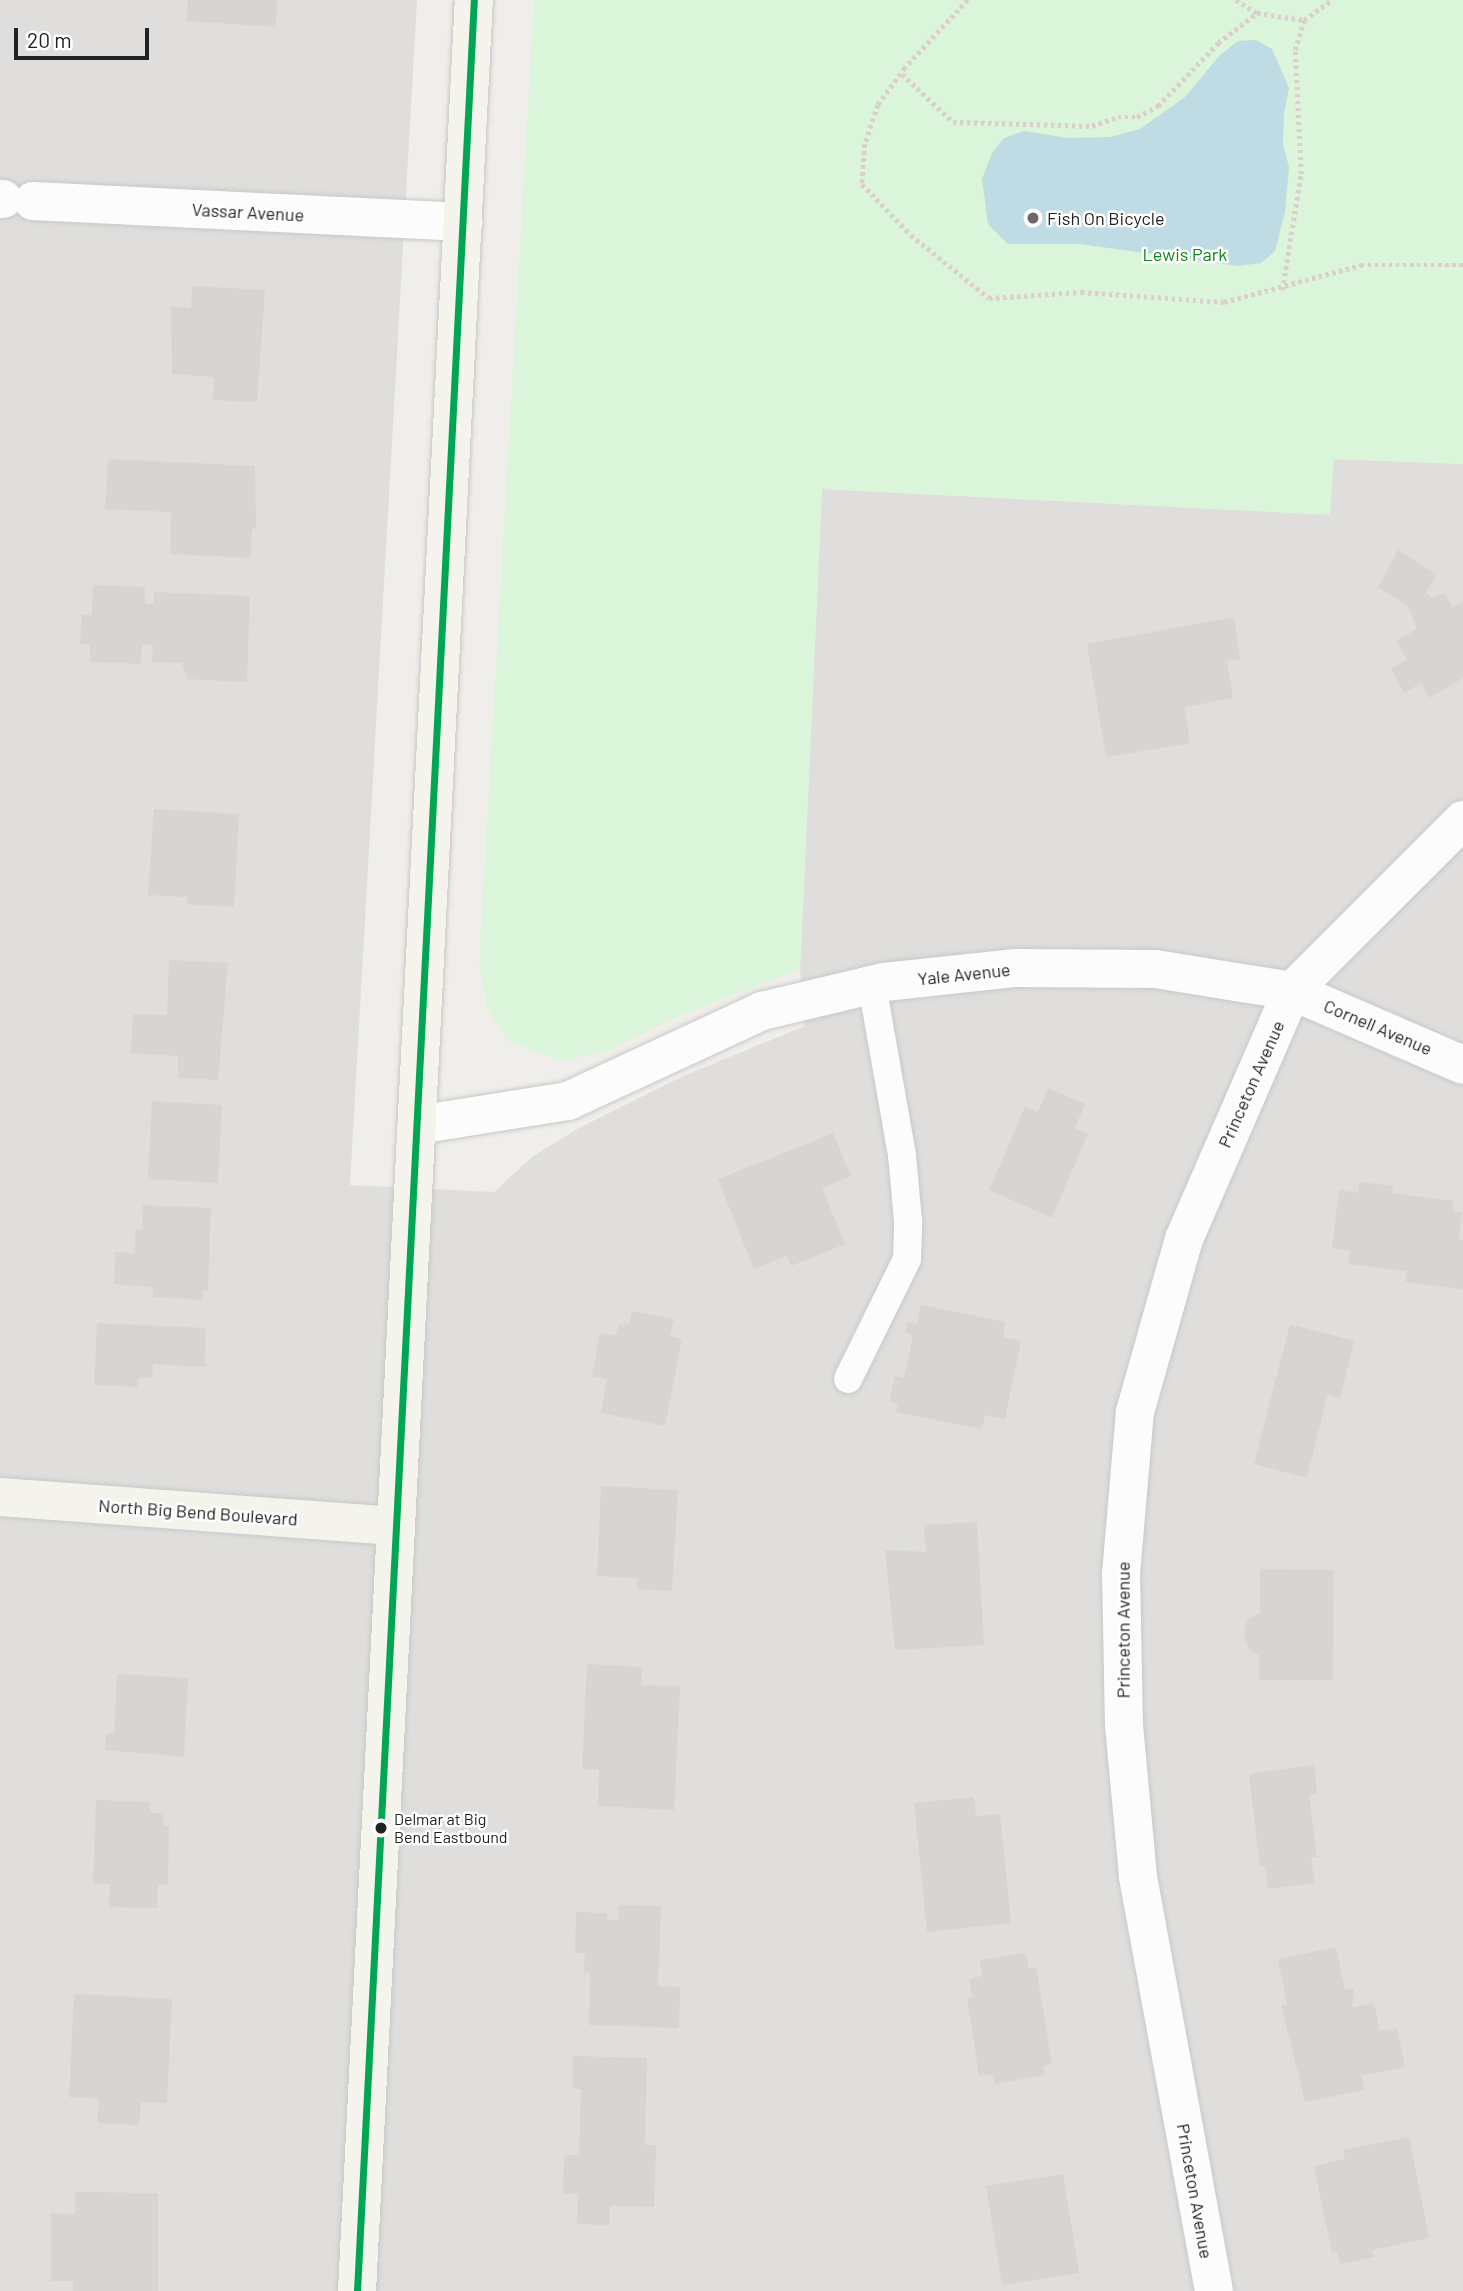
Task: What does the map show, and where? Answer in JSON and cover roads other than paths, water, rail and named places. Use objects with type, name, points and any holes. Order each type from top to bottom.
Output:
[{"type":"main road","points":[[356,2291],[474,0]]},
{"type":"main road","name":"North Big Bend Boulevard","points":[[0,1497],[396,1526]]},
{"type":"street","name":"Vassar Avenue","points":[[12,200],[463,222]]},
{"type":"street","points":[[1292,991],[1463,820]]},
{"type":"street","name":"Yale Avenue","points":[[417,1125],[568,1101],[762,1011],[872,985],[1016,968],[1156,968],[1292,991]]},
{"type":"street","name":"Cornell Avenue","points":[[1292,991],[1463,1065]]},
{"type":"street","name":"Princeton Avenue","points":[[1214,2291],[1138,1876],[1124,1726],[1121,1574],[1135,1412],[1184,1239],[1292,991]]},
{"type":"lane","points":[[848,1379],[907,1259],[908,1221],[902,1155],[872,985]]},
{"type":"water","points":[[1256,40],[1272,49],[1289,88],[1283,144],[1289,167],[1285,212],[1275,251],[1261,263],[1238,266],[1080,244],[1008,244],[988,224],[982,179],[992,153],[1004,138],[1024,131],[1068,138],[1110,137],[1140,129],[1185,97],[1220,55],[1238,41]]},
{"type":"place","name":"Fish On Bicycle","points":[[1033,218]]},
{"type":"place","name":"Delmar at Big Bend Eastbound","points":[[381,1828]]},
{"type":"park label","name":"Lewis Park","points":[[1185,254]]}]
